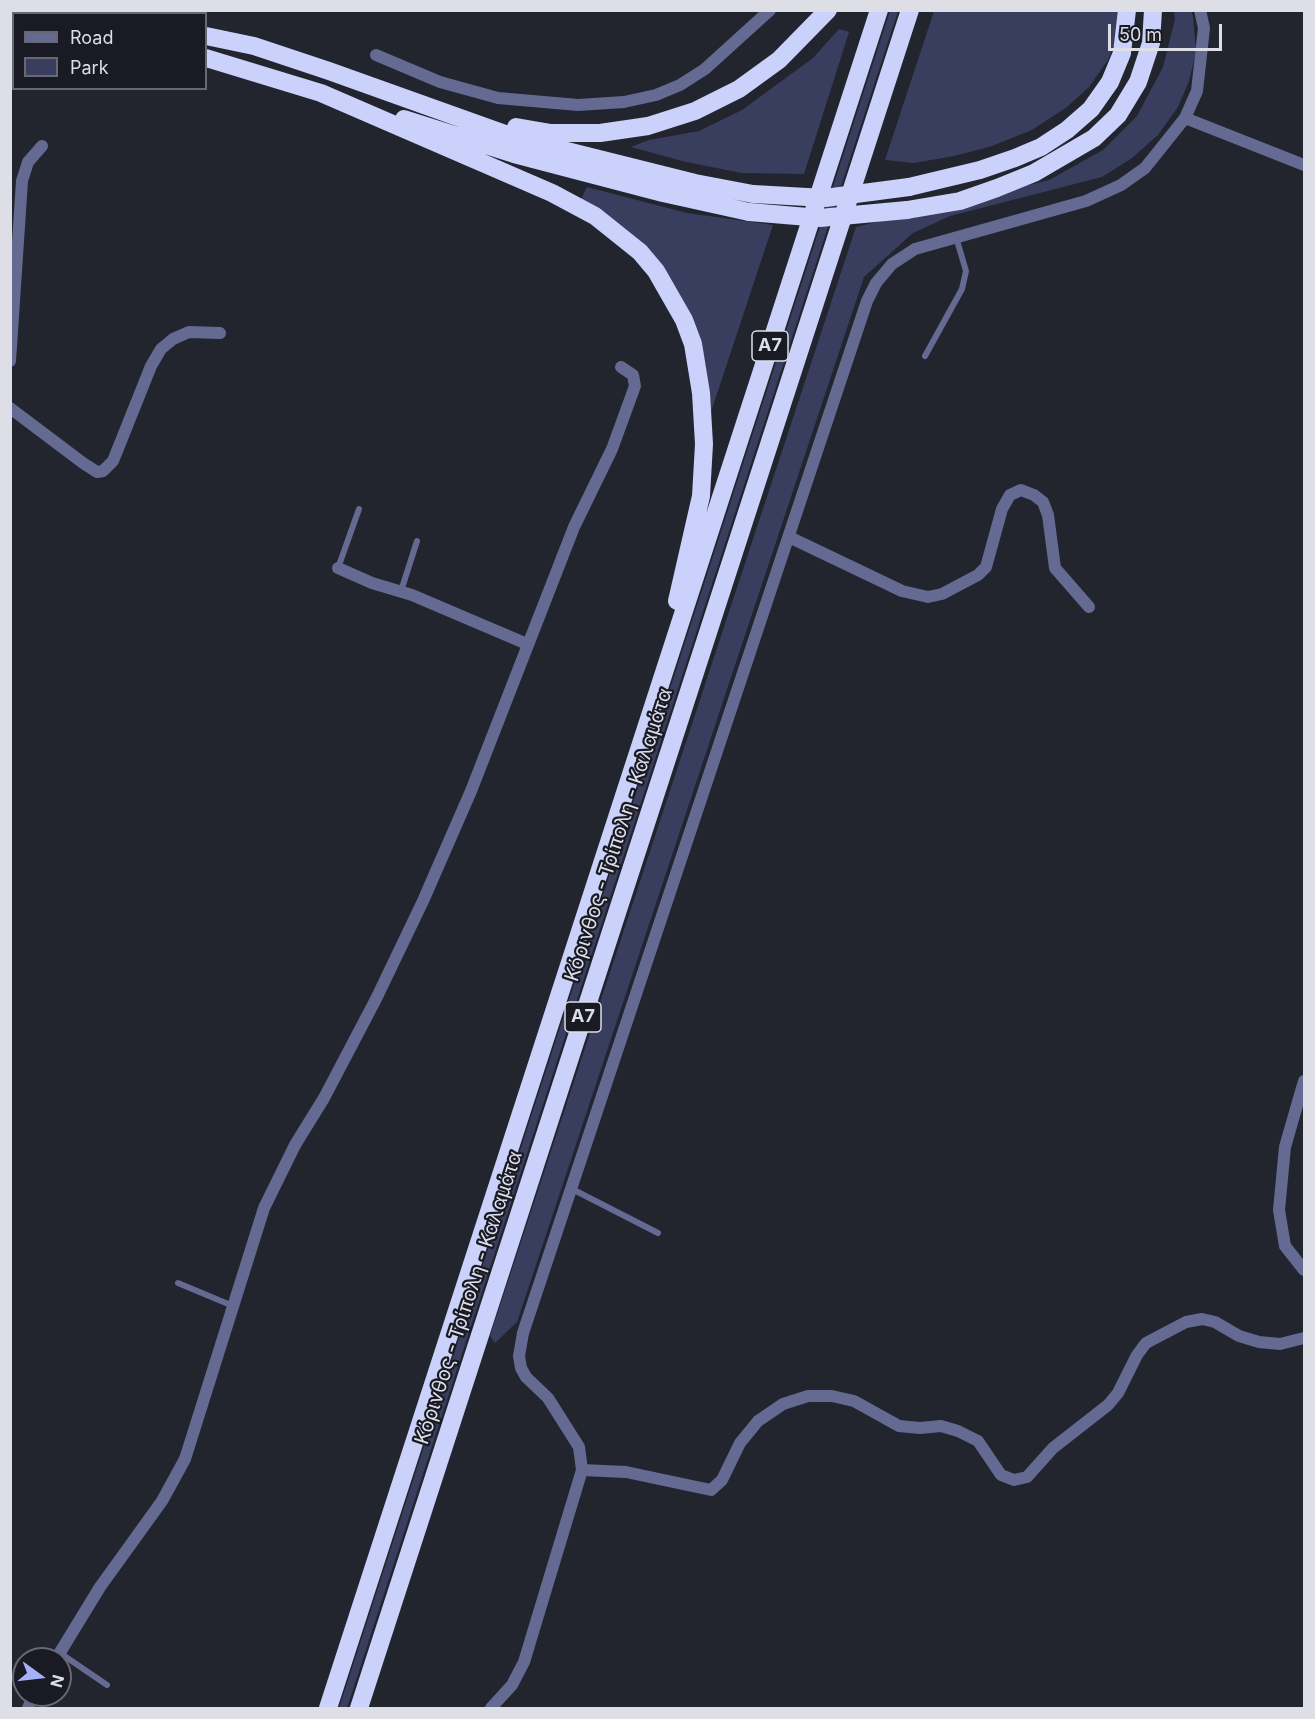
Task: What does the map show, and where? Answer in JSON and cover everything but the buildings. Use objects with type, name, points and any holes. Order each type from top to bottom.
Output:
[{"type":"highway","points":[[404,99],[456,109],[503,125],[551,133],[600,133],[648,126],[695,111],[739,89],[779,60],[828,10]]},
{"type":"highway","name":"Κόρινθος - Τρίπολη - Καλαμάτα","points":[[328,1708],[879,10]]},
{"type":"highway","points":[[207,36],[254,46],[519,139],[753,194],[825,198],[909,187],[980,170],[1041,147],[1067,130],[1091,109],[1110,82],[1122,53],[1127,10]]},
{"type":"highway","points":[[358,108],[397,116],[514,154],[663,193],[749,212],[820,218],[907,210],[960,201],[997,189],[1034,173],[1095,138],[1118,115],[1138,82],[1151,43],[1153,10]]},
{"type":"highway","name":"Κόρινθος - Τρίπολη - Καλαμάτα","points":[[359,1708],[909,13]]},
{"type":"highway","points":[[207,58],[285,80],[358,108],[552,193],[595,216],[640,252],[656,271],[684,320],[693,344],[701,393],[703,472],[699,507],[683,568],[661,682]]},
{"type":"street","points":[[376,55],[440,82],[498,98],[578,105],[624,102],[656,95],[705,69],[770,10]]},
{"type":"street","points":[[491,1708],[512,1685],[524,1662],[582,1470],[579,1447],[543,1391],[526,1377],[519,1356],[523,1334],[789,537],[858,323],[876,283],[892,264],[915,249],[1086,201],[1121,185],[1145,168],[1185,118],[1197,91],[1202,63],[1204,28],[1200,10]]},
{"type":"street","points":[[1185,118],[1305,165]]},
{"type":"street","points":[[10,361],[22,181],[28,162],[42,146]]},
{"type":"street","points":[[10,408],[83,463],[97,472],[103,471],[113,461],[151,366],[161,349],[189,332],[220,333]]},
{"type":"street","points":[[63,1647],[100,1587],[175,1481],[185,1459],[255,1234],[275,1184],[324,1098],[423,901],[479,772],[527,644],[587,496],[612,449],[634,390],[634,376],[621,367]]},
{"type":"street","points":[[789,537],[902,591],[928,597],[960,585],[978,575],[986,567],[1002,508],[1010,495],[1021,490],[1034,495],[1043,502],[1048,515],[1055,568],[1089,607]]},
{"type":"street","points":[[339,568],[372,583],[401,591],[527,644]]},
{"type":"street","points":[[1305,1081],[1285,1147],[1279,1192],[1280,1228],[1285,1246],[1305,1270]]},
{"type":"street","points":[[582,1470],[626,1472],[711,1490],[722,1480],[740,1443],[758,1421],[783,1404],[808,1396],[832,1396],[854,1401],[899,1426],[920,1428],[941,1426],[958,1431],[978,1441],[1001,1475],[1014,1480],[1027,1477],[1053,1448],[1108,1405],[1118,1393],[1137,1355],[1146,1343],[1186,1322],[1202,1318],[1215,1322],[1239,1336],[1259,1342],[1280,1344],[1305,1338]]},
{"type":"lane","points":[[925,356],[962,289],[966,271],[956,237]]},
{"type":"lane","points":[[339,568],[359,509]]},
{"type":"lane","points":[[401,591],[417,541]]},
{"type":"lane","points":[[572,1189],[658,1233]]},
{"type":"lane","points":[[178,1283],[233,1306]]},
{"type":"lane","points":[[72,1664],[107,1684]]},
{"type":"green space","points":[[890,11],[898,11],[347,1708],[339,1708]]},
{"type":"green space","points":[[934,11],[1122,11],[1119,33],[1108,60],[1089,87],[1067,107],[1032,130],[989,147],[954,156],[914,163],[885,160]]},
{"type":"green space","points":[[1174,11],[1191,11],[1193,16],[1196,52],[1189,81],[1178,107],[1158,135],[1132,158],[1102,177],[950,216],[913,233],[864,277],[517,1322],[495,1343],[490,1336],[856,227],[1049,180],[1103,150],[1137,116],[1163,67],[1175,19]]},
{"type":"green space","points":[[839,29],[849,32],[804,174],[742,173],[686,162],[631,147],[649,140],[699,131],[742,110],[813,58]]},
{"type":"green space","points":[[587,187],[687,213],[773,225],[707,424],[687,318],[581,199]]}]
